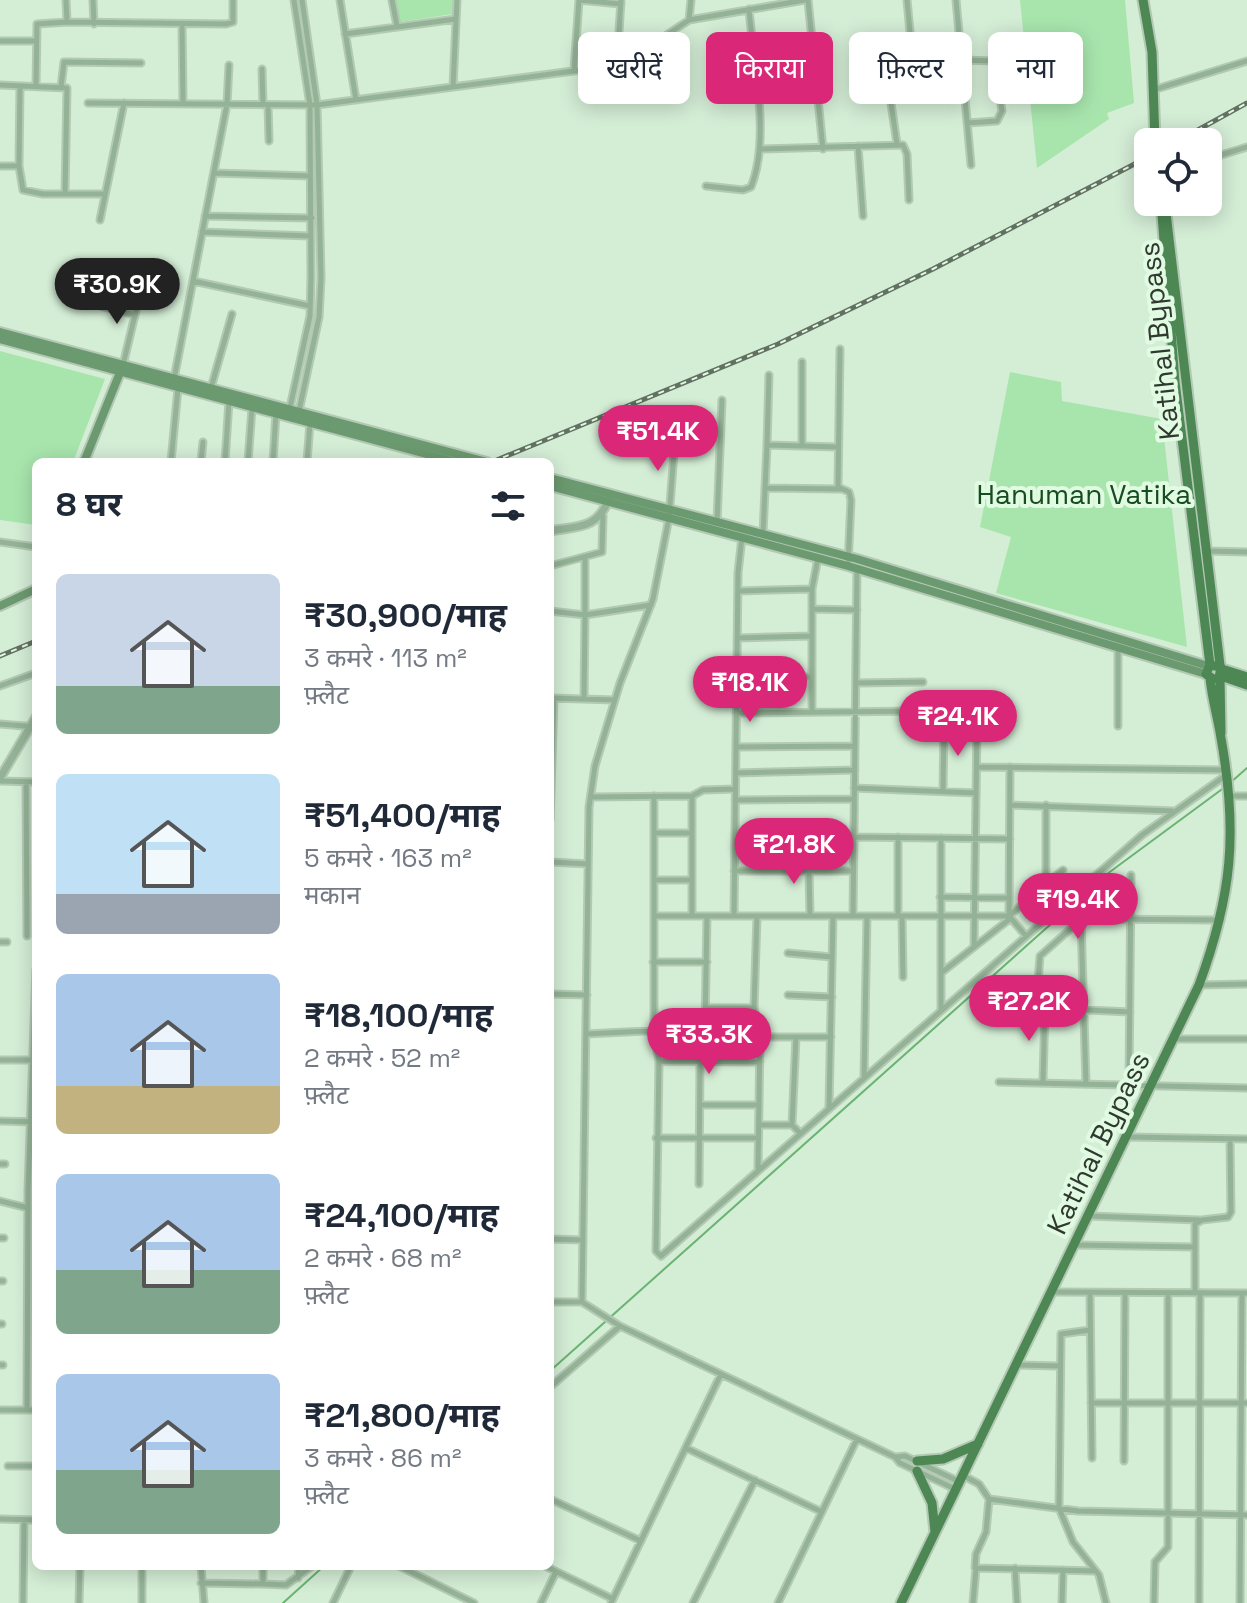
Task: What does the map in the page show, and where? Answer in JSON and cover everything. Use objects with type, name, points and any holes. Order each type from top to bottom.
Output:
[{"type":"main road","points":[[1143,0],[1152,52],[1154,128]]},
{"type":"main road","name":"Katihal Bypass","points":[[1163,216],[1175,382],[1215,671]]},
{"type":"main road","name":"Katihal Bypass","points":[[901,1603],[1199,985],[1221,920],[1230,857],[1228,793],[1221,733],[1217,727],[1205,551],[1164,216]]},
{"type":"main road","points":[[0,332],[34,345]]},
{"type":"main road","points":[[0,339],[121,368],[252,408],[294,415],[310,423],[441,458]]},
{"type":"main road","points":[[86,458],[121,368]]},
{"type":"main road","points":[[176,383],[211,389],[294,415],[471,458]]},
{"type":"main road","points":[[554,479],[1215,671],[1247,685]]},
{"type":"main road","points":[[554,487],[610,497]]},
{"type":"main road","points":[[669,514],[717,522],[743,534],[763,535],[1118,647],[1247,677]]},
{"type":"main road","points":[[0,606],[32,591]]},
{"type":"main road","points":[[935,1532],[932,1503],[917,1466],[978,1444]]},
{"type":"street","points":[[66,0],[67,22]]},
{"type":"street","points":[[93,0],[94,24]]},
{"type":"street","points":[[36,86],[37,23],[232,23],[233,0]]},
{"type":"street","points":[[294,0],[314,105],[310,176],[310,306],[294,415]]},
{"type":"street","points":[[294,415],[319,317],[314,105],[302,0]]},
{"type":"street","points":[[340,0],[356,100]]},
{"type":"street","points":[[392,0],[397,27]]},
{"type":"street","points":[[453,87],[457,0]]},
{"type":"street","points":[[574,71],[578,0],[621,2],[619,32]]},
{"type":"street","points":[[689,20],[691,0]]},
{"type":"street","points":[[671,32],[689,20],[807,0],[823,149]]},
{"type":"street","points":[[907,0],[910,32]]},
{"type":"street","points":[[956,0],[959,32]]},
{"type":"street","points":[[706,186],[743,190],[751,187],[761,149],[749,9]]},
{"type":"street","points":[[345,34],[456,19]]},
{"type":"street","points":[[182,24],[183,104]]},
{"type":"street","points":[[0,41],[36,41]]},
{"type":"street","points":[[968,123],[997,121],[1002,111],[994,61],[972,60]]},
{"type":"street","points":[[1153,90],[1247,61]]},
{"type":"street","points":[[61,87],[64,62],[141,63]]},
{"type":"street","points":[[171,458],[176,383],[227,104],[229,65]]},
{"type":"street","points":[[262,69],[269,141]]},
{"type":"street","points":[[88,103],[314,105],[578,70]]},
{"type":"street","points":[[0,85],[61,87],[67,90],[65,194]]},
{"type":"street","points":[[20,86],[21,187],[26,192],[105,194]]},
{"type":"street","points":[[100,220],[124,103]]},
{"type":"street","points":[[891,104],[897,144]]},
{"type":"street","points":[[966,104],[971,165]]},
{"type":"street","points":[[761,149],[903,145],[907,154],[909,200]]},
{"type":"street","points":[[858,146],[863,216]]},
{"type":"street","points":[[1222,155],[1247,147]]},
{"type":"street","points":[[0,166],[19,166]]},
{"type":"street","points":[[214,173],[310,176]]},
{"type":"street","points":[[205,216],[319,218]]},
{"type":"street","points":[[202,232],[310,236]]},
{"type":"street","points":[[193,281],[310,306]]},
{"type":"street","points":[[121,368],[140,294]]},
{"type":"street","points":[[88,303],[135,315]]},
{"type":"street","points":[[211,389],[232,314]]},
{"type":"street","points":[[840,349],[840,489]]},
{"type":"street","points":[[802,362],[802,446]]},
{"type":"street","points":[[763,535],[769,375]]},
{"type":"street","points":[[717,522],[722,400]]},
{"type":"street","points":[[225,458],[229,401]]},
{"type":"street","points":[[248,458],[252,408]]},
{"type":"street","points":[[273,458],[276,413]]},
{"type":"street","points":[[307,458],[310,423]]},
{"type":"street","points":[[582,1302],[591,797],[595,766],[615,700],[651,605],[669,514],[675,440]]},
{"type":"street","points":[[201,458],[203,442]]},
{"type":"street","points":[[767,445],[838,447]]},
{"type":"street","points":[[766,488],[840,489],[849,492],[851,500],[851,564],[857,610],[853,916]]},
{"type":"street","points":[[554,565],[602,552],[603,516],[610,497]]},
{"type":"street","points":[[554,530],[591,523],[603,516]]},
{"type":"street","points":[[734,916],[738,591],[743,534]]},
{"type":"street","points":[[0,542],[32,546]]},
{"type":"street","points":[[1205,551],[1247,552]]},
{"type":"street","points":[[584,699],[585,557]]},
{"type":"street","points":[[812,711],[812,589],[818,557]]},
{"type":"street","points":[[738,591],[812,589]]},
{"type":"street","points":[[554,611],[585,615],[651,605]]},
{"type":"street","points":[[812,609],[857,610]]},
{"type":"street","points":[[737,638],[812,636]]},
{"type":"street","points":[[1118,647],[1118,726]]},
{"type":"street","points":[[0,686],[32,674]]},
{"type":"street","points":[[737,677],[812,677]]},
{"type":"street","points":[[856,683],[923,682]]},
{"type":"street","points":[[554,698],[615,700]]},
{"type":"street","points":[[736,713],[923,711]]},
{"type":"street","points":[[0,724],[32,727]]},
{"type":"street","points":[[943,791],[944,724]]},
{"type":"street","points":[[974,947],[977,724]]},
{"type":"street","points":[[32,728],[1,775],[32,782]]},
{"type":"street","points":[[735,747],[855,746]]},
{"type":"street","points":[[977,767],[1225,774]]},
{"type":"street","points":[[1010,767],[1010,917],[1026,936]]},
{"type":"street","points":[[735,773],[855,770]]},
{"type":"street","points":[[654,796],[654,1033],[659,1061],[656,1251],[661,1256],[1026,936],[1174,811],[1225,774]]},
{"type":"street","points":[[26,782],[27,936]]},
{"type":"street","points":[[854,788],[976,793]]},
{"type":"street","points":[[591,797],[692,796],[703,790],[735,789]]},
{"type":"street","points":[[1228,793],[1247,796]]},
{"type":"street","points":[[692,796],[692,916]]},
{"type":"street","points":[[735,800],[854,799]]},
{"type":"street","points":[[1010,805],[1174,811]]},
{"type":"street","points":[[1046,805],[1046,884]]},
{"type":"street","points":[[654,833],[690,833]]},
{"type":"street","points":[[735,836],[1010,839]]},
{"type":"street","points":[[898,837],[903,977]]},
{"type":"street","points":[[941,838],[941,1011]]},
{"type":"street","points":[[554,862],[588,864]]},
{"type":"street","points":[[940,974],[1063,870]]},
{"type":"street","points":[[734,871],[853,871]]},
{"type":"street","points":[[809,871],[810,916]]},
{"type":"street","points":[[1129,1084],[1131,875]]},
{"type":"street","points":[[654,880],[691,880]]},
{"type":"street","points":[[940,897],[1009,898]]},
{"type":"street","points":[[654,916],[1010,917]]},
{"type":"street","points":[[586,1034],[654,1033],[705,1028],[707,916]]},
{"type":"street","points":[[757,916],[754,1008],[760,1037],[758,1169]]},
{"type":"street","points":[[829,1108],[833,916]]},
{"type":"street","points":[[864,1078],[867,916]]},
{"type":"street","points":[[1043,1081],[1045,1008],[1037,997],[1040,956],[1081,922],[1221,920]]},
{"type":"street","points":[[1081,922],[1086,1083]]},
{"type":"street","points":[[788,953],[832,957]]},
{"type":"street","points":[[653,962],[707,962]]},
{"type":"street","points":[[1199,985],[1247,984]]},
{"type":"street","points":[[554,994],[587,995]]},
{"type":"street","points":[[788,995],[832,997]]},
{"type":"street","points":[[706,1008],[754,1008]]},
{"type":"street","points":[[1045,1008],[1130,1012]]},
{"type":"street","points":[[760,1037],[831,1037]]},
{"type":"street","points":[[792,1125],[796,1037]]},
{"type":"street","points":[[1173,1039],[1247,1039]]},
{"type":"street","points":[[32,1042],[32,1063]]},
{"type":"street","points":[[0,1060],[31,1060]]},
{"type":"street","points":[[659,1061],[760,1062]]},
{"type":"street","points":[[699,1184],[700,1061]]},
{"type":"street","points":[[999,1082],[1247,1088]]},
{"type":"street","points":[[700,1105],[759,1105]]},
{"type":"street","points":[[0,1121],[32,1122]]},
{"type":"street","points":[[759,1125],[792,1125],[800,1133]]},
{"type":"street","points":[[27,1410],[32,1233],[28,1191],[32,1136]]},
{"type":"street","points":[[1126,1137],[1247,1139]]},
{"type":"street","points":[[656,1138],[758,1138]]},
{"type":"street","points":[[1088,1216],[1202,1220],[1230,1214],[1230,1139]]},
{"type":"street","points":[[0,1201],[28,1208]]},
{"type":"street","points":[[1199,1603],[1195,1224],[1202,1220]]},
{"type":"street","points":[[554,1239],[583,1240]]},
{"type":"street","points":[[1074,1245],[1195,1247]]},
{"type":"street","points":[[1052,1292],[1245,1293],[1244,1515],[1240,1603]]},
{"type":"street","points":[[1090,1293],[1092,1458]]},
{"type":"street","points":[[1154,1603],[1155,1562],[1168,1547],[1168,1293]]},
{"type":"street","points":[[1124,1461],[1125,1294]]},
{"type":"street","points":[[554,1302],[582,1302],[617,1324],[895,1457],[905,1456],[917,1466],[959,1483],[979,1484],[989,1499],[986,1532],[976,1554],[973,1603]]},
{"type":"street","points":[[554,1383],[617,1324]]},
{"type":"street","points":[[1090,1330],[1062,1332],[1059,1508],[1073,1542],[1095,1571],[1106,1603]]},
{"type":"street","points":[[27,1364],[32,1364]]},
{"type":"street","points":[[1016,1365],[1060,1366]]},
{"type":"street","points":[[552,1570],[612,1601],[721,1374]]},
{"type":"street","points":[[1091,1403],[1244,1403]]},
{"type":"street","points":[[0,1410],[32,1410]]},
{"type":"street","points":[[778,1603],[857,1439]]},
{"type":"street","points":[[685,1448],[822,1512]]},
{"type":"street","points":[[8,1466],[32,1466]]},
{"type":"street","points":[[693,1603],[755,1480]]},
{"type":"street","points":[[989,1499],[1059,1508],[1244,1515]]},
{"type":"street","points":[[554,1501],[641,1541]]},
{"type":"street","points":[[0,1519],[32,1520]]},
{"type":"street","points":[[23,1603],[24,1520]]},
{"type":"street","points":[[1015,1568],[1017,1603]]},
{"type":"street","points":[[975,1569],[1095,1571]]},
{"type":"street","points":[[79,1603],[80,1570]]},
{"type":"street","points":[[142,1570],[142,1603]]},
{"type":"street","points":[[201,1570],[204,1603]]},
{"type":"street","points":[[263,1570],[263,1584]]},
{"type":"street","points":[[298,1579],[299,1570]]},
{"type":"street","points":[[201,1583],[279,1587],[298,1579],[308,1570]]},
{"type":"street","points":[[333,1603],[349,1570]]},
{"type":"street","points":[[407,1570],[472,1603]]},
{"type":"street","points":[[1062,1603],[1063,1570]]},
{"type":"street","points":[[541,1603],[556,1572]]},
{"type":"green space","points":[[396,0],[454,0],[453,14],[400,22]]},
{"type":"green space","points":[[1020,0],[1125,0],[1134,103],[1107,113],[1109,119],[1037,168],[1031,104],[1083,104],[1083,32],[1023,32]]},
{"type":"green space","points":[[0,351],[105,379],[75,458],[32,458],[32,524],[0,520]]},
{"type":"green space","name":"Hanuman Vatika","points":[[1010,372],[1061,382],[1062,401],[1162,419],[1187,647],[996,593],[1011,537],[980,527]]},
{"type":"waterway","points":[[1230,783],[1247,768]]},
{"type":"waterway","points":[[554,1367],[1107,874],[1225,787]]},
{"type":"waterway","points":[[283,1603],[320,1570]]},
{"type":"railway","points":[[1201,128],[1247,103]]},
{"type":"railway","points":[[502,458],[778,344],[933,269],[1134,164]]},
{"type":"railway","points":[[0,656],[32,643]]}]
